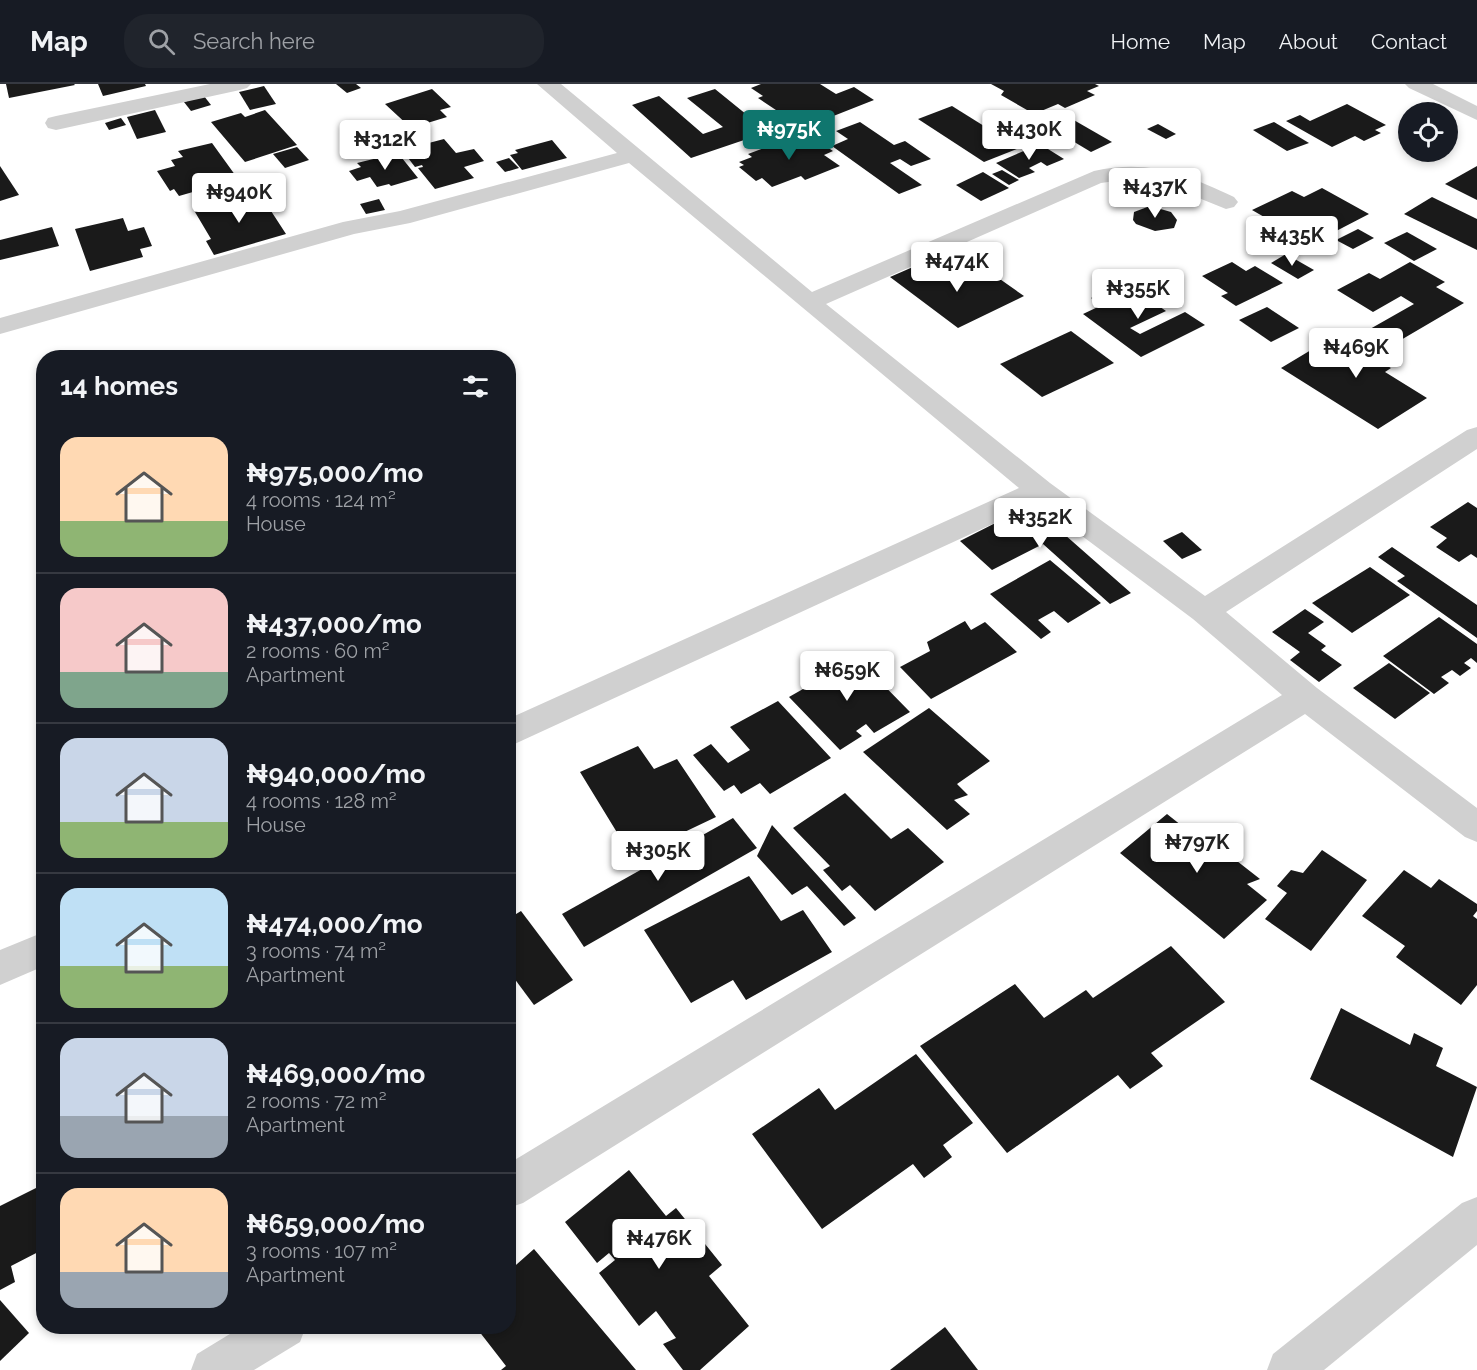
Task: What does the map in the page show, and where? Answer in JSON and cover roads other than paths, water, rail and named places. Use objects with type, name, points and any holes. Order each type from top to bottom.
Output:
[{"type":"street","points":[[56,123],[240,84]]},
{"type":"street","points":[[548,84],[809,302],[1040,490],[1204,611],[1306,697],[1477,827]]},
{"type":"street","points":[[1416,84],[1477,114]]},
{"type":"street","points":[[0,326],[351,227],[402,218],[633,155]]},
{"type":"street","points":[[809,302],[1094,178],[1114,172],[1132,171],[1163,176],[1189,184],[1226,202]]},
{"type":"street","points":[[1204,611],[1477,436]]},
{"type":"street","points":[[516,730],[1040,490]]},
{"type":"street","points":[[516,1183],[1306,697]]},
{"type":"street","points":[[0,968],[36,952]]},
{"type":"street","points":[[1289,1370],[1477,1218]]},
{"type":"street","points":[[213,1370],[271,1334]]}]
